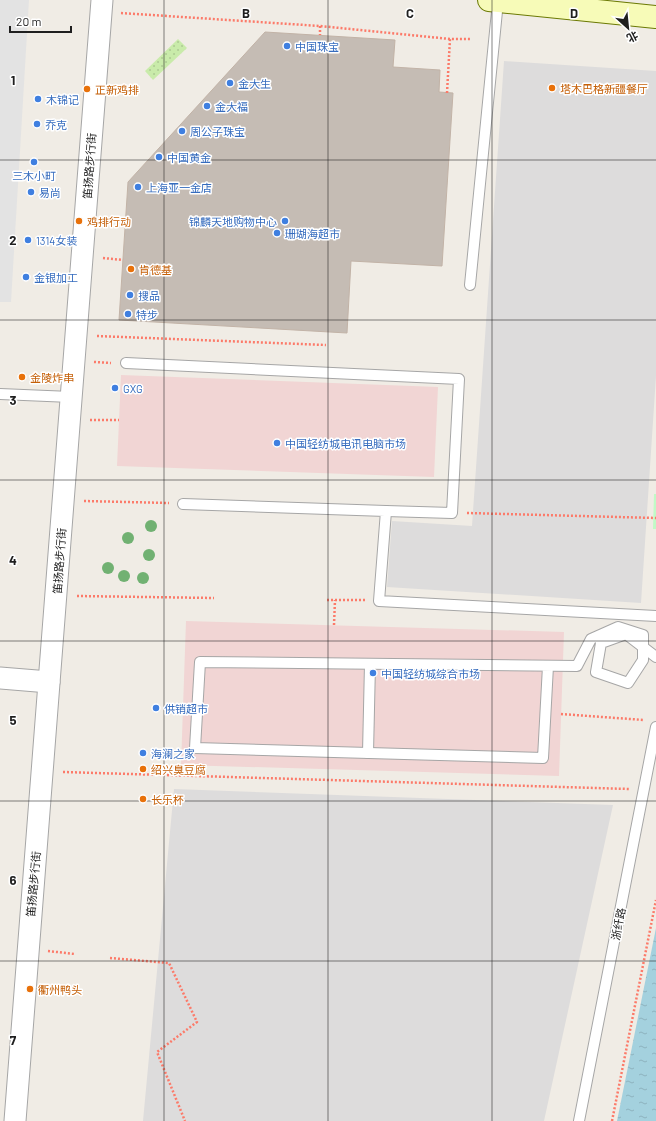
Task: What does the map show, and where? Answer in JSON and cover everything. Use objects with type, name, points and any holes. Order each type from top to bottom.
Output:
[{"type":"street","points":[[493,0],[656,18]]},
{"type":"street","name":"笛扬路步行街","points":[[15,1121],[102,6]]},
{"type":"street","points":[[0,678],[49,682]]},
{"type":"lane","points":[[470,285],[493,0]]},
{"type":"lane","points":[[126,363],[459,379],[452,512],[183,504]]},
{"type":"lane","points":[[0,394],[71,397]]},
{"type":"lane","points":[[386,511],[379,601],[656,616]]},
{"type":"lane","points":[[548,666],[543,758],[195,748],[200,662],[577,666],[591,639],[618,627],[643,635],[643,647],[642,660],[628,683],[596,672],[601,644],[626,634],[638,643],[644,648],[650,653],[656,657]]},
{"type":"lane","points":[[368,753],[370,664]]},
{"type":"lane","name":"浙纤路","points":[[580,1121],[644,790],[652,723]]},
{"type":"path","points":[[102,6],[450,39],[470,39]]},
{"type":"path","points":[[320,26],[320,35]]},
{"type":"path","points":[[447,92],[450,39]]},
{"type":"path","points":[[76,335],[326,345]]},
{"type":"path","points":[[74,361],[126,363]]},
{"type":"path","points":[[70,419],[119,420]]},
{"type":"path","points":[[63,500],[183,504]]},
{"type":"path","points":[[452,512],[656,518]]},
{"type":"path","points":[[56,596],[214,598]]},
{"type":"path","points":[[327,600],[379,601]]},
{"type":"path","points":[[334,625],[335,600]]},
{"type":"path","points":[[561,714],[652,723]]},
{"type":"path","points":[[42,771],[644,790]]},
{"type":"path","points":[[612,1121],[656,900]]},
{"type":"path","points":[[28,950],[75,954]]},
{"type":"path","points":[[110,958],[169,963],[197,1022],[157,1052],[185,1121]]},
{"type":"shaded area","points":[[0,0],[29,0],[11,302],[0,302]]},
{"type":"shaded area","points":[[504,61],[656,71],[656,376],[641,603],[387,587],[392,521],[472,526]]},
{"type":"shaded area","name":"中国轻纺城电讯电脑市场","points":[[121,375],[438,387],[434,477],[117,466]]},
{"type":"shaded area","name":"中国轻纺城综合市场","points":[[186,621],[564,632],[559,776],[181,765]]},
{"type":"shaded area","points":[[174,789],[613,805],[544,1121],[143,1121]]},
{"type":"green space","points":[[178,39],[187,48],[153,80],[145,71]]},
{"type":"green space","points":[[654,494],[656,494],[656,529],[653,529]]},
{"type":"water","points":[[656,928],[656,1121],[617,1121]]},
{"type":"building","name":"锦麟天地购物中心","points":[[265,32],[395,40],[393,67],[440,70],[439,92],[453,93],[442,266],[351,261],[347,333],[119,320],[128,182]]},
{"type":"place","name":"中国珠宝","points":[[287,46]]},
{"type":"place","name":"金大生","points":[[230,83]]},
{"type":"place","name":"塔木巴格新疆餐厅","points":[[552,88]]},
{"type":"place","name":"正新鸡排","points":[[87,89]]},
{"type":"place","name":"木锦记","points":[[38,99]]},
{"type":"place","name":"金大福","points":[[207,106]]},
{"type":"place","name":"乔克","points":[[37,124]]},
{"type":"place","name":"周公子珠宝","points":[[182,131]]},
{"type":"place","name":"中国黄金","points":[[159,157]]},
{"type":"place","name":"三木小町","points":[[34,162]]},
{"type":"place","name":"上海亚一金店","points":[[138,187]]},
{"type":"place","name":"易尚","points":[[31,192]]},
{"type":"place","name":"鸡排行动","points":[[79,221]]},
{"type":"place","name":"锦麟天地购物中心","points":[[285,221]]},
{"type":"place","name":"珊瑚海超市","points":[[277,233]]},
{"type":"place","name":"1314女装","points":[[28,240]]},
{"type":"place","name":"肯德基","points":[[131,269]]},
{"type":"place","name":"金银加工","points":[[26,277]]},
{"type":"place","name":"搜品","points":[[130,295]]},
{"type":"place","name":"特步","points":[[128,314]]},
{"type":"place","name":"金陵炸串","points":[[22,377]]},
{"type":"place","name":"GXG","points":[[115,388]]},
{"type":"place","name":"中国轻纺城电讯电脑市场","points":[[277,443]]},
{"type":"place","name":"中国轻纺城综合市场","points":[[373,673]]},
{"type":"place","name":"供销超市","points":[[156,708]]},
{"type":"place","name":"海澜之家","points":[[143,753]]},
{"type":"place","name":"绍兴臭豆腐","points":[[143,769]]},
{"type":"place","name":"长乐杯","points":[[143,799]]},
{"type":"place","name":"衢州鸭头","points":[[30,989]]}]
